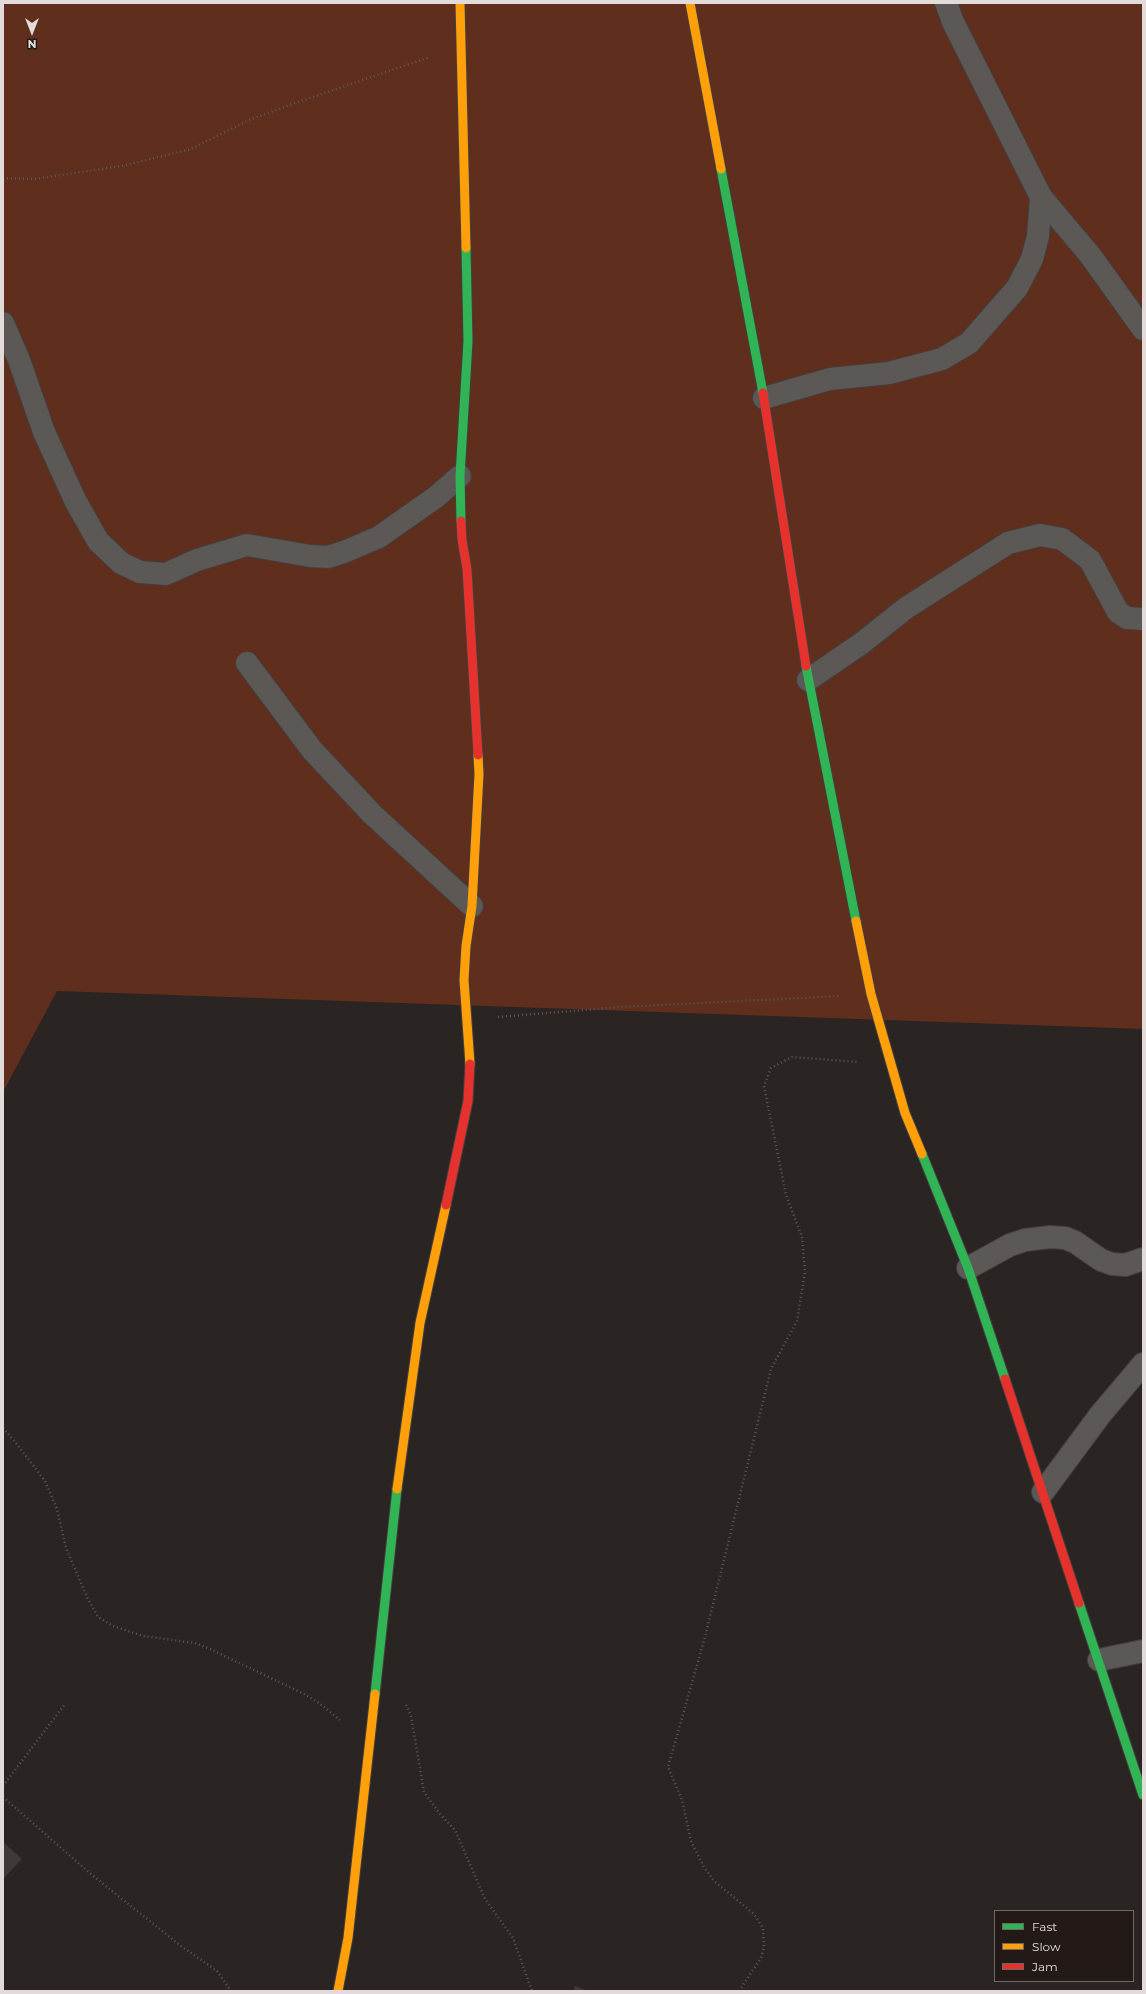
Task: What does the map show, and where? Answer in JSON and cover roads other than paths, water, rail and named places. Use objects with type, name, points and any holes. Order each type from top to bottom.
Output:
[{"type":"street","points":[[338,1991],[348,1938],[399,1475],[420,1323],[468,1102],[470,1050],[467,1025],[465,960],[472,906],[479,774],[467,569],[462,540],[460,476],[468,341],[460,3]]},
{"type":"street","points":[[690,3],[764,398],[808,680],[871,994],[905,1113],[968,1268],[1143,1795]]},
{"type":"street","points":[[946,3],[953,22],[1042,197],[1090,255],[1143,329]]},
{"type":"street","points":[[764,398],[830,379],[889,373],[942,359],[969,343],[1017,288],[1032,259],[1038,236],[1042,197]]},
{"type":"street","points":[[3,323],[19,360],[44,432],[75,500],[98,541],[121,563],[140,572],[166,574],[198,560],[247,545],[310,556],[328,557],[379,537],[436,497],[460,476]]},
{"type":"street","points":[[808,680],[862,643],[906,608],[1008,543],[1040,535],[1062,539],[1090,560],[1118,612],[1127,618],[1143,620]]},
{"type":"street","points":[[247,663],[312,750],[372,814],[472,906]]},
{"type":"street","points":[[968,1268],[1010,1245],[1025,1240],[1050,1237],[1076,1242],[1101,1260],[1112,1264],[1125,1265],[1143,1259]]},
{"type":"street","points":[[1043,1492],[1100,1415],[1143,1364]]},
{"type":"street","points":[[1099,1660],[1143,1651]]}]
